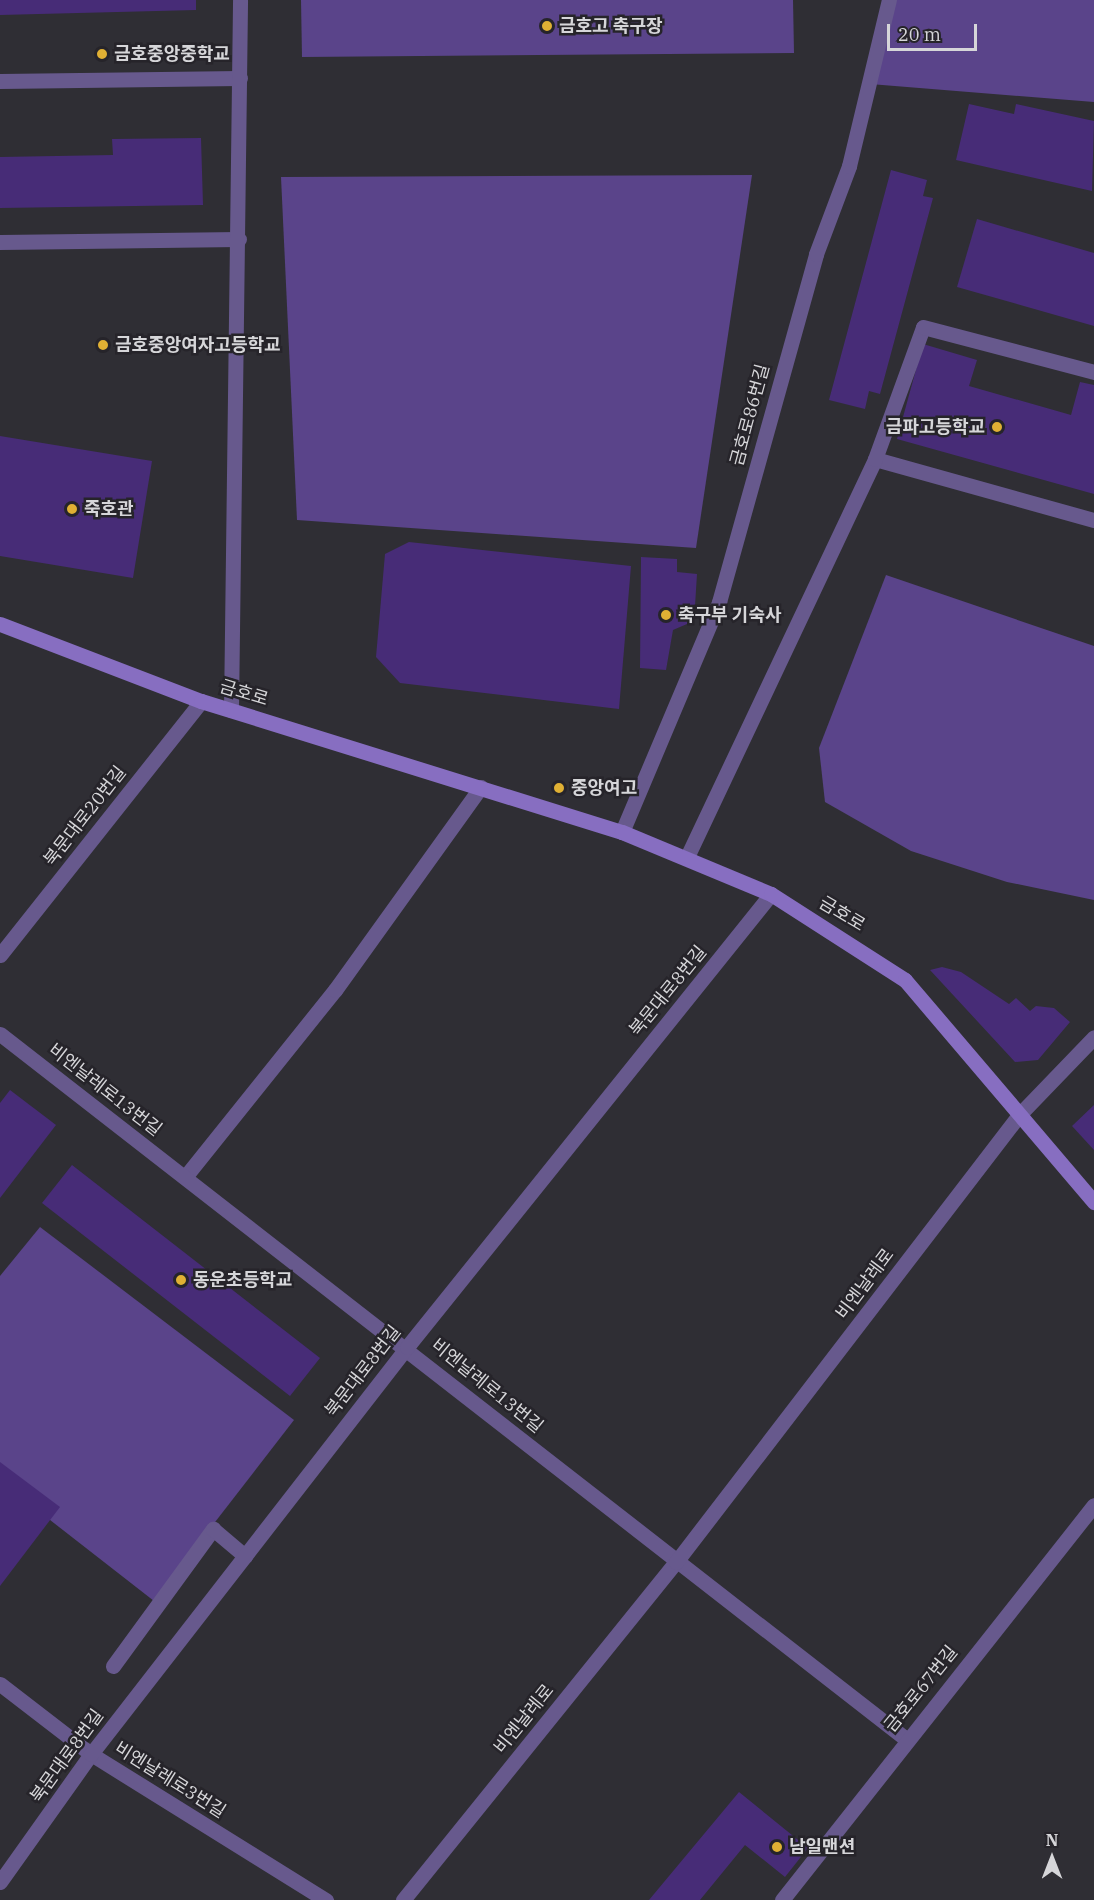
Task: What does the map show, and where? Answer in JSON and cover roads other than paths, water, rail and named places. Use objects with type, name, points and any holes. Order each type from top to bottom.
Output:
[{"type":"street","points":[[231,710],[239,239],[240,0]]},
{"type":"street","name":"금호로86번길","points":[[622,832],[719,602],[816,254],[849,166],[889,0]]},
{"type":"street","points":[[0,81],[240,78]]},
{"type":"street","points":[[0,242],[239,239]]},
{"type":"street","points":[[687,857],[875,459],[923,327],[1094,372]]},
{"type":"street","points":[[875,459],[1094,520]]},
{"type":"street","name":"금호로","points":[[0,624],[201,701],[622,832],[687,857],[771,894],[905,980],[1094,1202]]},
{"type":"street","name":"북문대로20번길","points":[[0,955],[201,701]]},
{"type":"street","points":[[185,1177],[335,990],[481,787]]},
{"type":"street","name":"북문대로8번길","points":[[0,1882],[91,1754],[407,1347],[771,894]]},
{"type":"street","name":"비엔날레로13번길","points":[[0,1034],[407,1347],[676,1563]]},
{"type":"street","name":"비엔날레로","points":[[403,1900],[676,1563],[1019,1115],[1094,1037]]},
{"type":"street","name":"금호로67번길","points":[[782,1900],[906,1739],[1094,1505]]},
{"type":"street","points":[[113,1666],[213,1529],[245,1556]]},
{"type":"street","points":[[676,1563],[906,1739]]},
{"type":"street","name":"비엔날레로3번길","points":[[0,1684],[91,1754],[326,1900]]},
{"type":"place","name":"금호고 축구장","points":[[547,26]]},
{"type":"place","name":"금호중앙중학교","points":[[102,54]]},
{"type":"place","name":"금호중앙여자고등학교","points":[[103,345]]},
{"type":"place","name":"금파고등학교","points":[[997,427]]},
{"type":"place","name":"죽호관","points":[[72,509]]},
{"type":"place","name":"축구부 기숙사","points":[[666,615]]},
{"type":"place","name":"중앙여고","points":[[559,788]]},
{"type":"place","name":"동운초등학교","points":[[181,1280]]},
{"type":"place","name":"남일맨션","points":[[777,1847]]}]
